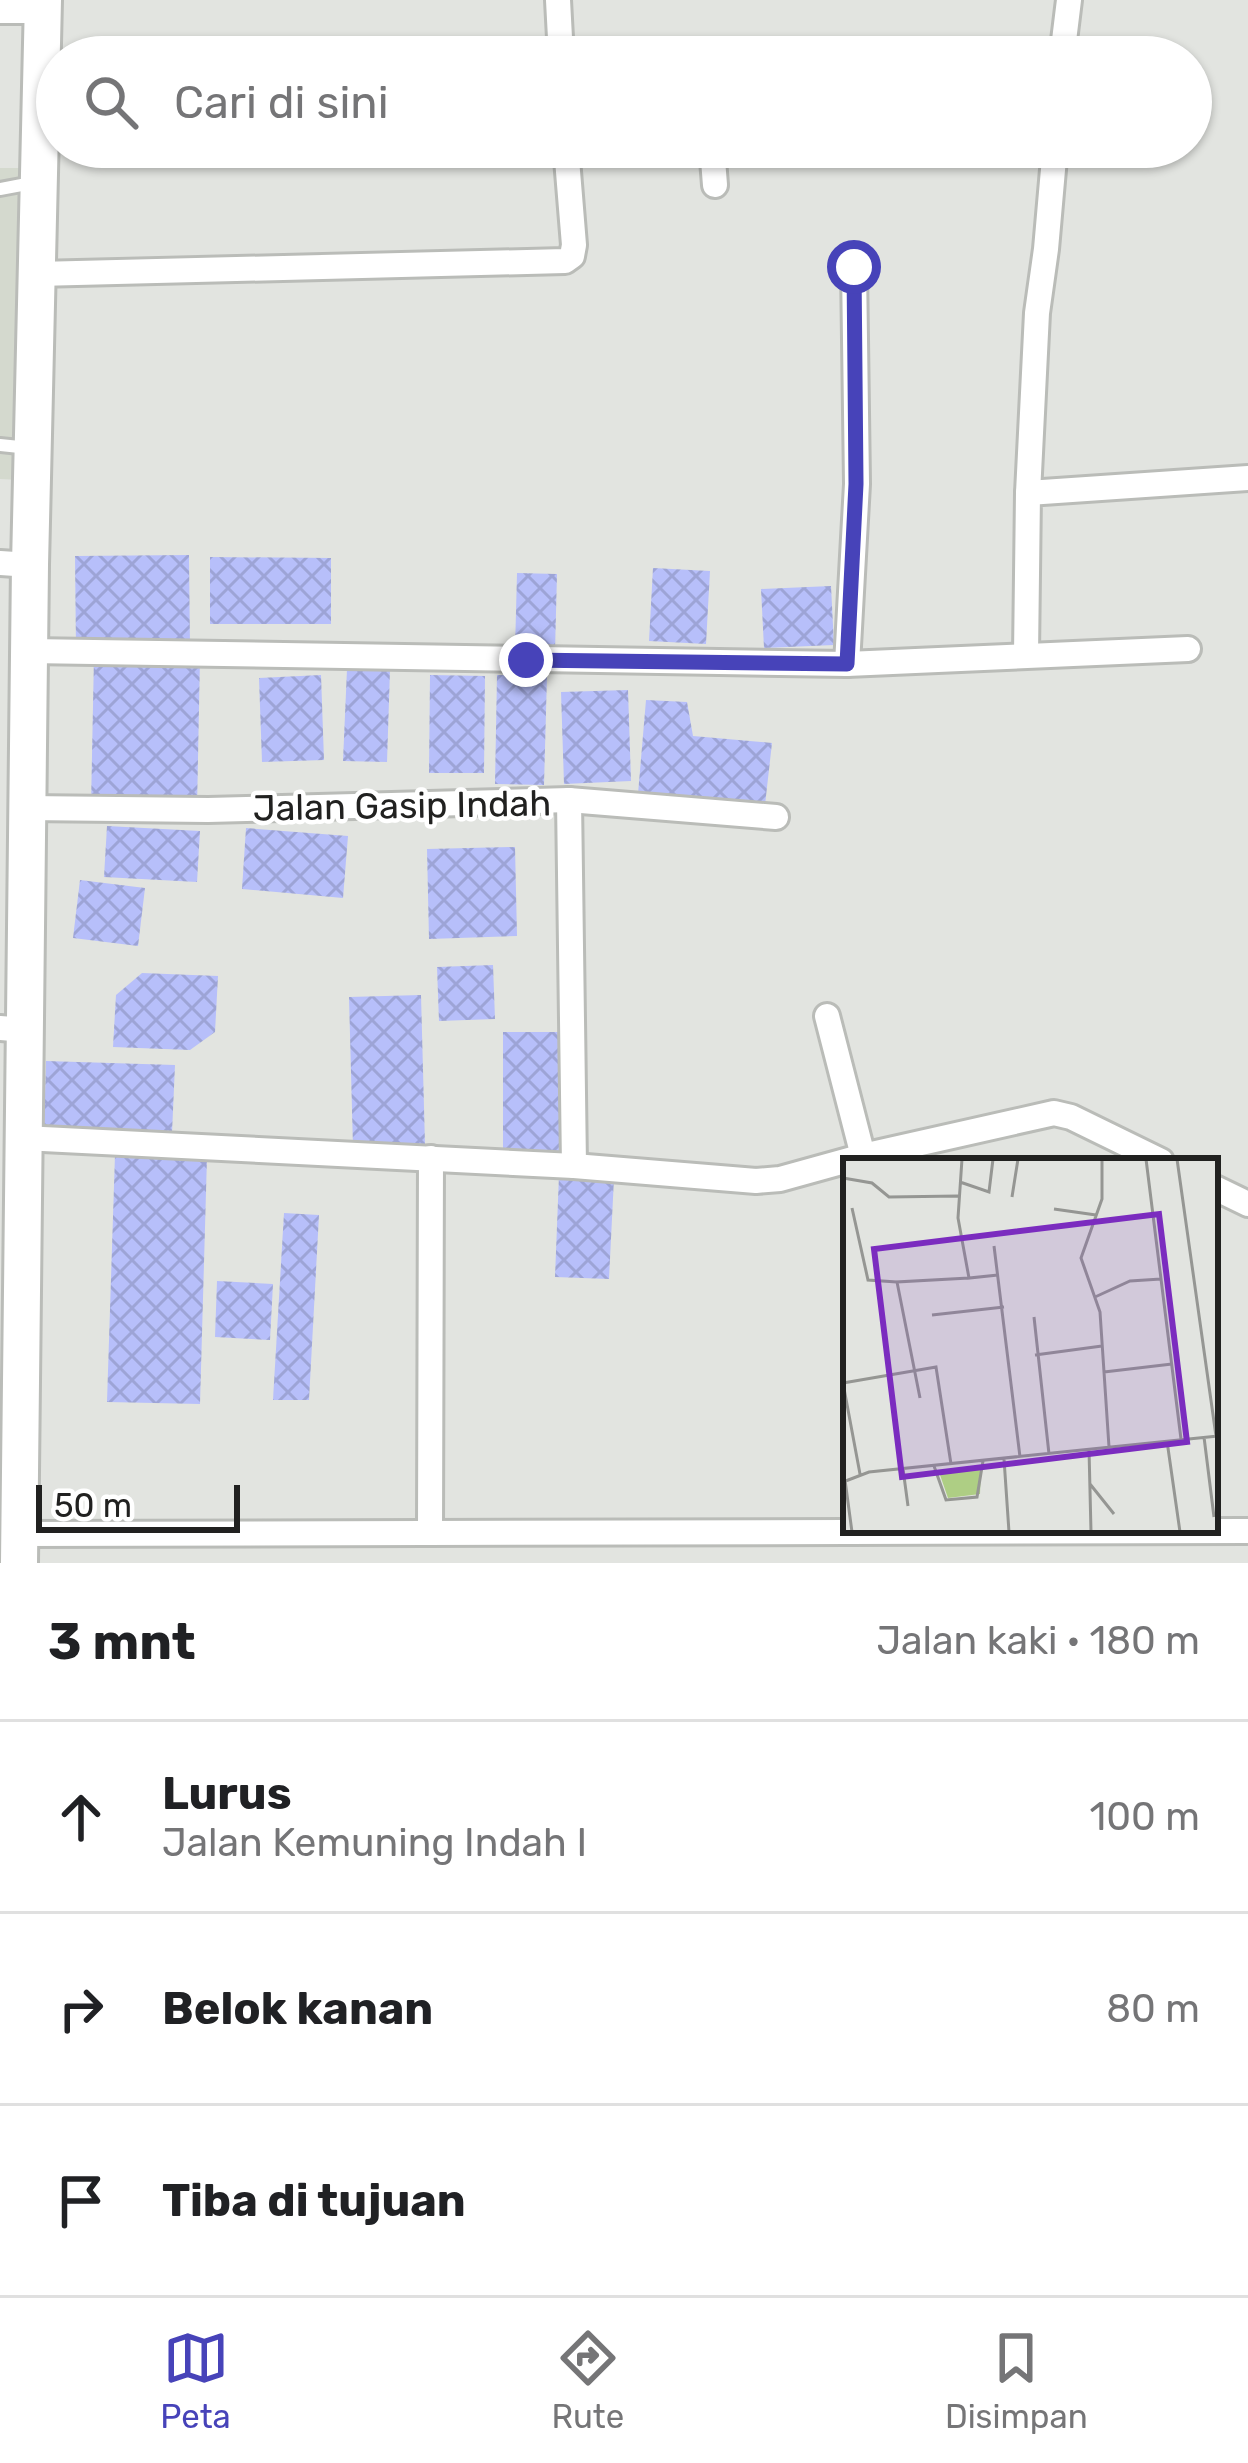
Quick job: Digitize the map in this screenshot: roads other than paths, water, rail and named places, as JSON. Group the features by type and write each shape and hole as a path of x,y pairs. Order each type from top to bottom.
{"main road":[{"path":"42,36 43,5"},
{"path":"20,1549 10,1455 23,1138 12,1029 27,808 29,651 15,564 17,447 38,274 39,168"}],"street":[{"path":"558,0 560,36"},
{"path":"1065,36 1069,0"},
{"path":"0,11 43,5"},
{"path":"38,274 565,261 572,256 574,245 568,168"},
{"path":"714,168 715,185"},
{"path":"1026,655 1037,313 1053,168"},
{"path":"847,664 856,484 854,267"},
{"path":"1028,493 1248,478"},
{"path":"29,651 847,664 1188,649"},
{"path":"569,800 574,1166"},
{"name":"Jalan Gasip Indah","path":"27,808 208,810 569,800 776,817"},
{"path":"827,1016 850,1158"},
{"path":"875,1158 1054,1113 1155,1158"},
{"path":"23,1138 574,1166 756,1181 843,1166"},
{"path":"430,1532 431,1158"},
{"path":"1218,1189 1248,1204"},
{"path":"20,1549 430,1532 843,1530"},
{"path":"1218,1531 1248,1531"}],"lane":[{"path":"0,189 39,182"}]}
